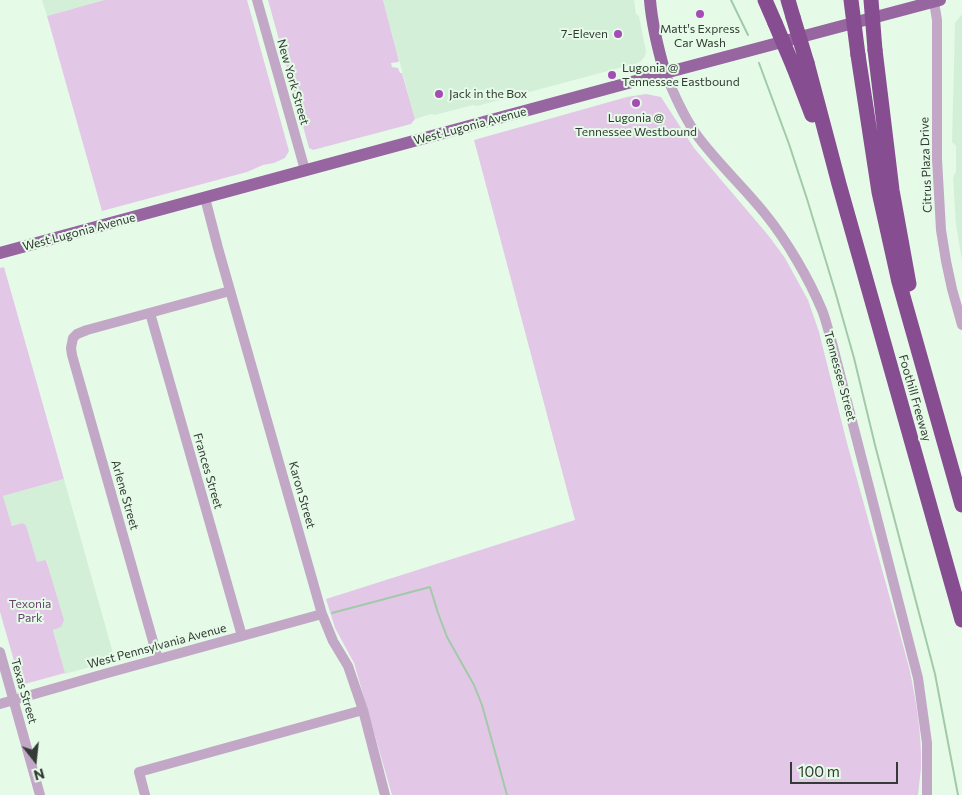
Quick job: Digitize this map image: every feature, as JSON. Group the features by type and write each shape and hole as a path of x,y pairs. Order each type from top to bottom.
{"highway":[{"path":"765,0 775,23 800,66"},
{"path":"788,0 793,17 800,66"},
{"path":"851,0 879,192 899,282 928,386"},
{"path":"871,0 875,50 892,190 928,386"},
{"name":"Foothill Freeway","path":"800,66 839,184 962,620"},
{"name":"Foothill Freeway","path":"928,386 962,504"}],"main road":[{"name":"Tennessee Street","path":"650,0 658,52 665,73"},
{"name":"West Lugonia Avenue","path":"0,253 937,1"}],"street":[{"name":"New York Street","path":"257,0 305,170"},
{"name":"Citrus Plaza Drive","path":"937,1 937,159 941,230 948,270 962,325"},
{"name":"Tennessee Street","path":"665,73 696,133 766,214 785,242 822,311 831,339 918,678 927,743 927,795"},
{"name":"Karon Street","path":"205,198 322,614 333,641 348,666 363,710 385,795"},
{"path":"150,313 230,291"},
{"name":"Arlene Street","path":"150,313 77,334 73,338 72,355 158,659"},
{"name":"Frances Street","path":"150,313 242,636"},
{"name":"West Pennsylvania Avenue","path":"0,704 322,614"},
{"name":"Texas Street","path":"0,652 40,795"},
{"path":"145,795 139,772 363,710"}],"shaded area":[{"path":"42,0 104,0 47,16"},
{"path":"383,0 634,0 646,51 645,56 638,63 477,106 473,105 415,119"},
{"path":"962,14 962,261 956,225 953,178 956,171 956,146 952,142 955,23"},
{"path":"64,479 115,660 65,674 53,629 47,560 37,563 26,525 22,523 12,526 3,496"}],"green space":[{"path":"104,0 247,0 289,151 285,158 247,172 102,211 47,16"},
{"path":"268,0 383,0 399,61 391,63 392,67 398,68 400,73 402,73 415,119 411,124 313,150 309,148"},
{"path":"646,94 661,97 694,148 768,235 785,258 808,300 819,332 847,443 909,667 921,743 918,795 392,795 354,663 335,628 326,599 575,520 474,140 627,97"},
{"name":"Texonia Park","path":"4,267 64,479 3,496 12,526 22,523 26,525 37,562 46,560 64,620 61,627 53,630 65,673 21,685 0,612 0,268"}],"waterway":[{"path":"731,0 748,35"},
{"path":"759,63 807,199 854,358 935,674 958,795"},
{"path":"332,613 430,587 447,637 474,685 482,705 507,795"}],"place":[{"name":"Matt's Express Car Wash","path":"700,14"},
{"name":"7-Eleven","path":"618,34"},
{"name":"Lugonia @ Tennessee Eastbound","path":"612,75"},
{"name":"Jack in the Box","path":"439,94"},
{"name":"Lugonia @ Tennessee Westbound","path":"636,103"}]}
